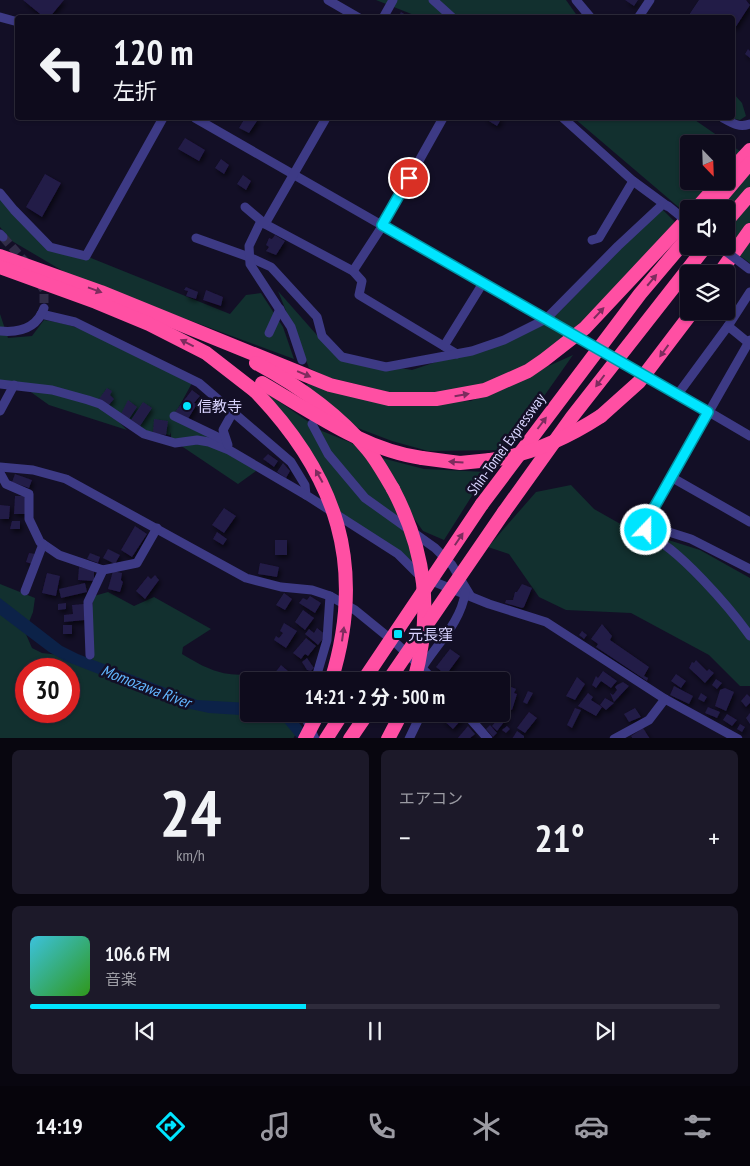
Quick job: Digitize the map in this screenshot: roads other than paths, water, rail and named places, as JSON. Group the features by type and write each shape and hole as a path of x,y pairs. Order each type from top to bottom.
{"highway":[{"path":"735,166 750,150"},
{"path":"719,200 750,164"},
{"path":"704,200 713,190"},
{"path":"735,212 750,194"},
{"path":"0,256 101,292 330,385 362,394 413,400 436,399 485,390 528,371 585,328 680,227"},
{"path":"725,265 750,230"},
{"name":"Shin-Tomei Expressway","path":"369,672 482,504 628,309 680,247"},
{"path":"394,672 504,512 578,410 699,255"},
{"path":"0,267 96,302 149,324 206,353 259,387 352,434 398,453 460,463 505,458 553,443 601,416 640,382 686,320"},
{"path":"210,337 269,369 323,407 368,450 394,489 416,543 425,586 422,643 416,672"},
{"path":"259,387 321,479 339,530 345,560 347,608 341,648 334,672"},
{"path":"305,738 314,722"},
{"path":"326,738 337,722"},
{"path":"350,738 361,722"},
{"path":"388,738 397,722"}],"street":[{"path":"328,0 354,15"},
{"path":"385,15 393,0"},
{"path":"434,0 450,15"},
{"path":"576,0 588,15"},
{"path":"640,15 650,0"},
{"path":"0,17 15,21"},
{"path":"0,193 15,212 50,247 86,256 162,120"},
{"path":"198,120 750,436"},
{"path":"265,224 325,120"},
{"path":"352,271 382,225 442,120"},
{"path":"565,120 633,180 680,216"},
{"path":"727,120 736,125 744,126 750,124"},
{"path":"592,240 599,238 633,180"},
{"path":"196,238 271,267 317,317 322,336 342,357 386,367 457,354 504,340 549,321 618,246 665,205"},
{"path":"246,207 265,224"},
{"path":"302,360 291,327 256,274 249,257 249,246 262,221 352,271 362,281 360,295 457,354"},
{"path":"731,255 749,269"},
{"path":"444,346 483,283"},
{"path":"675,393 728,326 750,292"},
{"path":"269,333 280,309"},
{"path":"0,331 19,331 28,328 43,311 75,322 183,374 199,383 291,462 305,485 306,496"},
{"path":"728,326 750,342 646,522 646,534 676,555 700,578 750,636"},
{"path":"0,384 52,390 100,404 144,434 175,443 197,440 228,446"},
{"path":"0,411 14,385"},
{"path":"228,446 223,430 233,412"},
{"path":"174,416 228,446 398,554 417,573 437,584 468,594 500,608 529,614 546,622 665,699 723,728 738,738"},
{"path":"312,424 328,454 352,484 381,511 435,548 452,565 468,594 458,615 422,668"},
{"path":"0,467 33,470 66,479 246,578 281,587 312,590 330,596 355,610 376,626 426,672"},
{"path":"0,473 6,484 29,494 29,520 43,544 59,555 103,570 137,563 157,528"},
{"path":"671,477 750,522"},
{"path":"646,530 653,527 691,539 750,569"},
{"path":"25,591 43,544"},
{"path":"90,655 88,602 103,570"},
{"path":"318,672 327,640 330,596"},
{"path":"614,738 649,720 665,699"},
{"path":"308,722 315,738"},
{"path":"409,738 416,722"},
{"path":"473,722 488,738"}],"water":[{"name":"Momozawa River","path":"0,598 62,646 78,654 197,700 240,702 240,715 209,713 186,708 80,667 80,658 60,658 0,615"},
{"path":"284,722 298,722 309,738 297,738"}],"tunnel":[{"path":"3,237 28,265"},
{"path":"39,282 44,290 44,308"}],"place":[{"name":"信教寺","path":"187,406"},
{"name":"元長窪","path":"398,634"}]}
